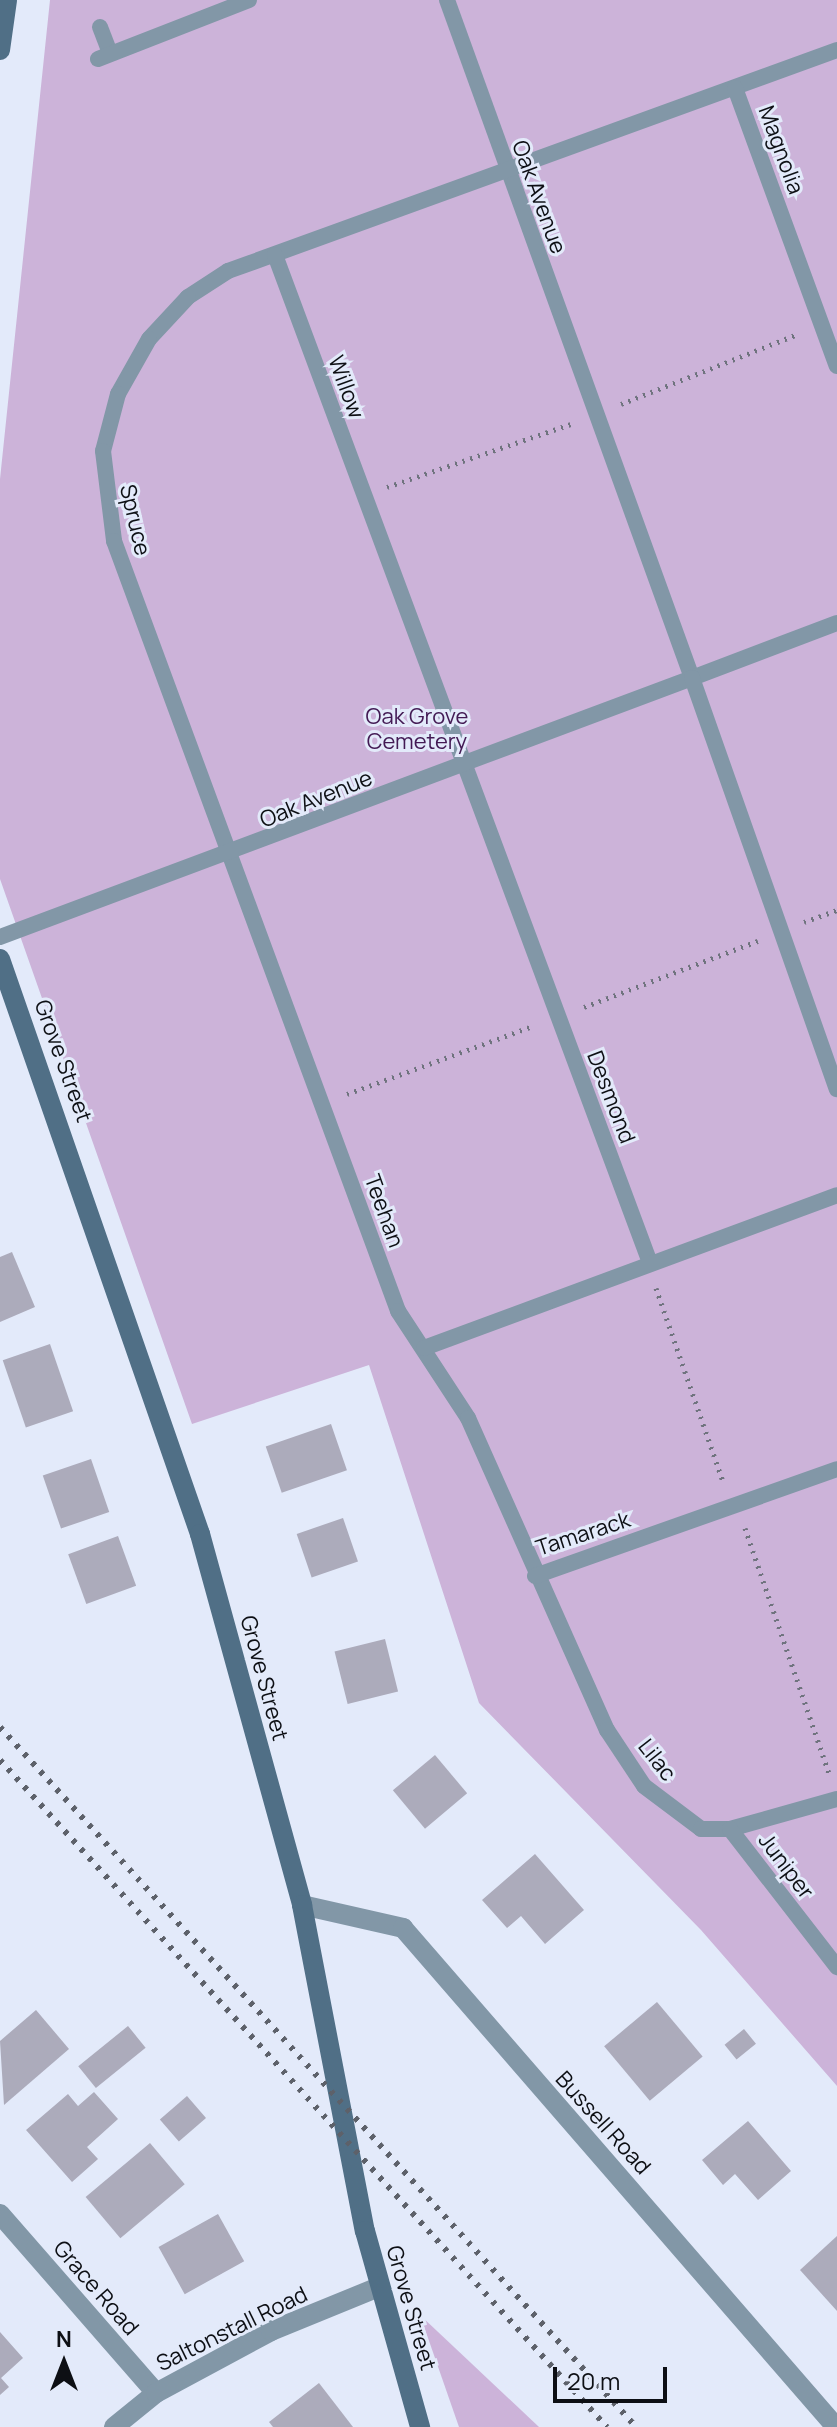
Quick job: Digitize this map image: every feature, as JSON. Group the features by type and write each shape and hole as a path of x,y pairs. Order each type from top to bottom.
{"street":[{"path":"0,50 7,0"},
{"name":"Grove Street","path":"0,959 200,1534 302,1905 365,2231 420,2427"},
{"name":"Bussell Road","path":"302,1905 403,1928 836,2427"},
{"name":"Grace Road","path":"0,2214 156,2393"},
{"name":"Saltonstall Road","path":"114,2427 156,2393 271,2331 379,2287"}],"lane":[{"path":"100,27 104,56 249,0"},
{"name":"Oak Avenue","path":"447,0 837,1089"},
{"path":"735,88 837,50"},
{"name":"Magnolia","path":"507,174 735,88 837,366"},
{"path":"275,255 507,174"},
{"name":"Willow","path":"275,255 461,765"},
{"name":"Spruce","path":"229,857 114,541 103,451 118,394 149,339 188,297 275,255"},
{"name":"Oak Avenue","path":"0,937 229,857 461,765 837,623"},
{"name":"Desmond","path":"461,765 649,1260"},
{"name":"Teehan","path":"229,857 398,1311 424,1348"},
{"path":"424,1348 649,1260 837,1195"},
{"name":"Tamarack","path":"424,1348 468,1418 535,1576 837,1469"},
{"name":"Lilac","path":"535,1576 607,1730 644,1786 701,1829 730,1829 837,1796"},
{"name":"Juniper","path":"730,1829 837,1967"}],"path":[{"path":"362,495 595,415 823,327"},
{"path":"321,1104 557,1018 781,931"},
{"path":"649,1260 699,1426 736,1505 837,1796"}],"green space":[{"name":"Oak Grove Cemetery","path":"50,0 837,0 837,2086 701,1930 479,1703 369,1365 192,1424 0,879 0,479"},
{"path":"420,2315 539,2427 459,2427"}],"building":[{"path":"12,1252 35,1307 0,1322 0,1257"},
{"path":"50,1344 73,1411 26,1427 3,1360"},
{"path":"331,1424 347,1470 282,1493 266,1446"},
{"path":"91,1459 109,1512 61,1529 43,1476"},
{"path":"343,1518 358,1561 312,1577 297,1534"},
{"path":"118,1536 136,1586 86,1604 68,1554"},
{"path":"385,1639 398,1691 348,1704 335,1652"},
{"path":"435,1755 467,1793 425,1829 393,1790"},
{"path":"535,1854 584,1910 545,1944 521,1916 507,1928 482,1900"},
{"path":"657,2002 703,2056 650,2101 604,2046"},
{"path":"36,2010 69,2049 4,2105 0,2041"},
{"path":"128,2026 146,2048 96,2088 78,2066"},
{"path":"744,2029 756,2044 737,2059 725,2045"},
{"path":"94,2092 118,2119 87,2147 98,2159 72,2182 26,2130 68,2094 78,2106"},
{"path":"187,2096 206,2118 179,2142 160,2120"},
{"path":"748,2121 791,2171 758,2200 735,2174 723,2185 702,2160"},
{"path":"150,2143 185,2184 120,2238 86,2197"},
{"path":"218,2214 244,2261 185,2294 159,2247"},
{"path":"837,2236 837,2311 800,2270"},
{"path":"0,2332 23,2358 1,2378 9,2387 0,2395"},
{"path":"319,2383 353,2427 273,2427 269,2422"}],"railway":[{"path":"0,1727 636,2427"},
{"path":"0,1760 607,2427"}]}
